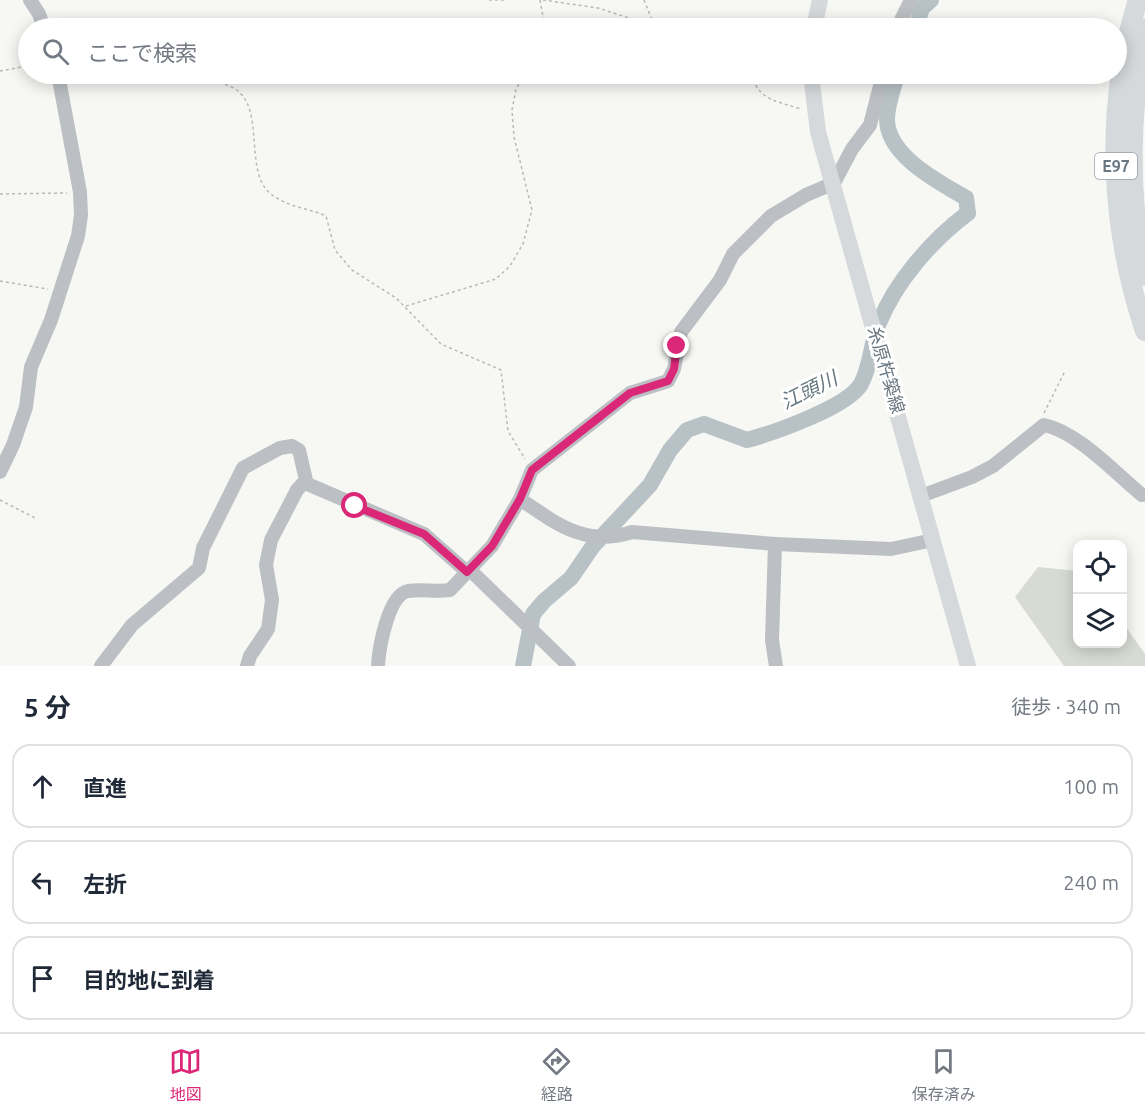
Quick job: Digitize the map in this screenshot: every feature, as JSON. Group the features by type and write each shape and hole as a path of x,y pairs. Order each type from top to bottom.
{"highway":[{"name":"E97","path":"1127,47 1138,0"},
{"name":"E97","path":"1145,28 1137,70 1132,127 1131,190 1145,276"},
{"name":"E97","path":"1121,84 1116,190 1123,248 1135,302 1145,331"}],"main road":[{"path":"816,18 820,0"},
{"name":"糸原杵築線","path":"812,84 814,113 968,666"}],"street":[{"path":"30,0 40,18"},
{"path":"902,18 911,0"},
{"path":"0,472 13,445 26,407 31,367 51,320 78,236 80,192 60,84"},
{"path":"378,666 379,648 398,596 406,591 450,590 492,546 520,499 532,470 630,393 668,381 674,369 681,332 720,280 733,254 771,216 806,195 834,183 852,149 870,125 880,84"},
{"path":"921,496 972,477 993,466 1044,425 1061,430 1078,442 1142,495"},
{"path":"101,666 132,625 199,568 203,548 243,468 274,450 292,446 299,450 305,467 305,483 297,490 271,540 267,565 272,600 268,629 250,656 247,666"},
{"path":"305,483 424,534 523,621 569,666"},
{"path":"520,499 562,528 593,536 614,538 632,532 775,544 891,549 933,540"},
{"path":"775,544 772,633 776,666"}],"path":[{"path":"489,0 507,0"},
{"path":"544,18 542,0 598,8 629,18"},
{"path":"644,0 652,18"},
{"path":"0,71 18,68"},
{"path":"224,84 240,93 249,108 263,186 289,204 326,216 335,250 343,263 405,306 441,344 501,370 508,431 532,470"},
{"path":"405,306 496,279 510,266 523,244 532,210 514,137 512,110 519,84"},
{"path":"754,84 761,95 814,113"},
{"path":"0,194 80,192"},
{"path":"0,280 60,291"},
{"path":"0,500 36,519"}],"shaded area":[{"path":"1038,567 1073,571 1073,648 1127,648 1127,629 1145,654 1145,666 1064,666 1015,597"}],"waterway":[{"name":"江頭川","path":"919,18 922,8 931,0"},
{"name":"江頭川","path":"523,666 533,614 544,601 571,578 593,546 650,485 670,450 687,430 704,424 747,440 774,432 826,410 853,393 861,384 879,323 895,292 916,262 968,213 966,198 929,176 905,156 896,145 889,132 887,119 894,84"}],"route":[{"path":"355,506 424,534 437,548 467,572 492,546 520,499 532,470 630,393 668,381 673,375 677,346"}]}
